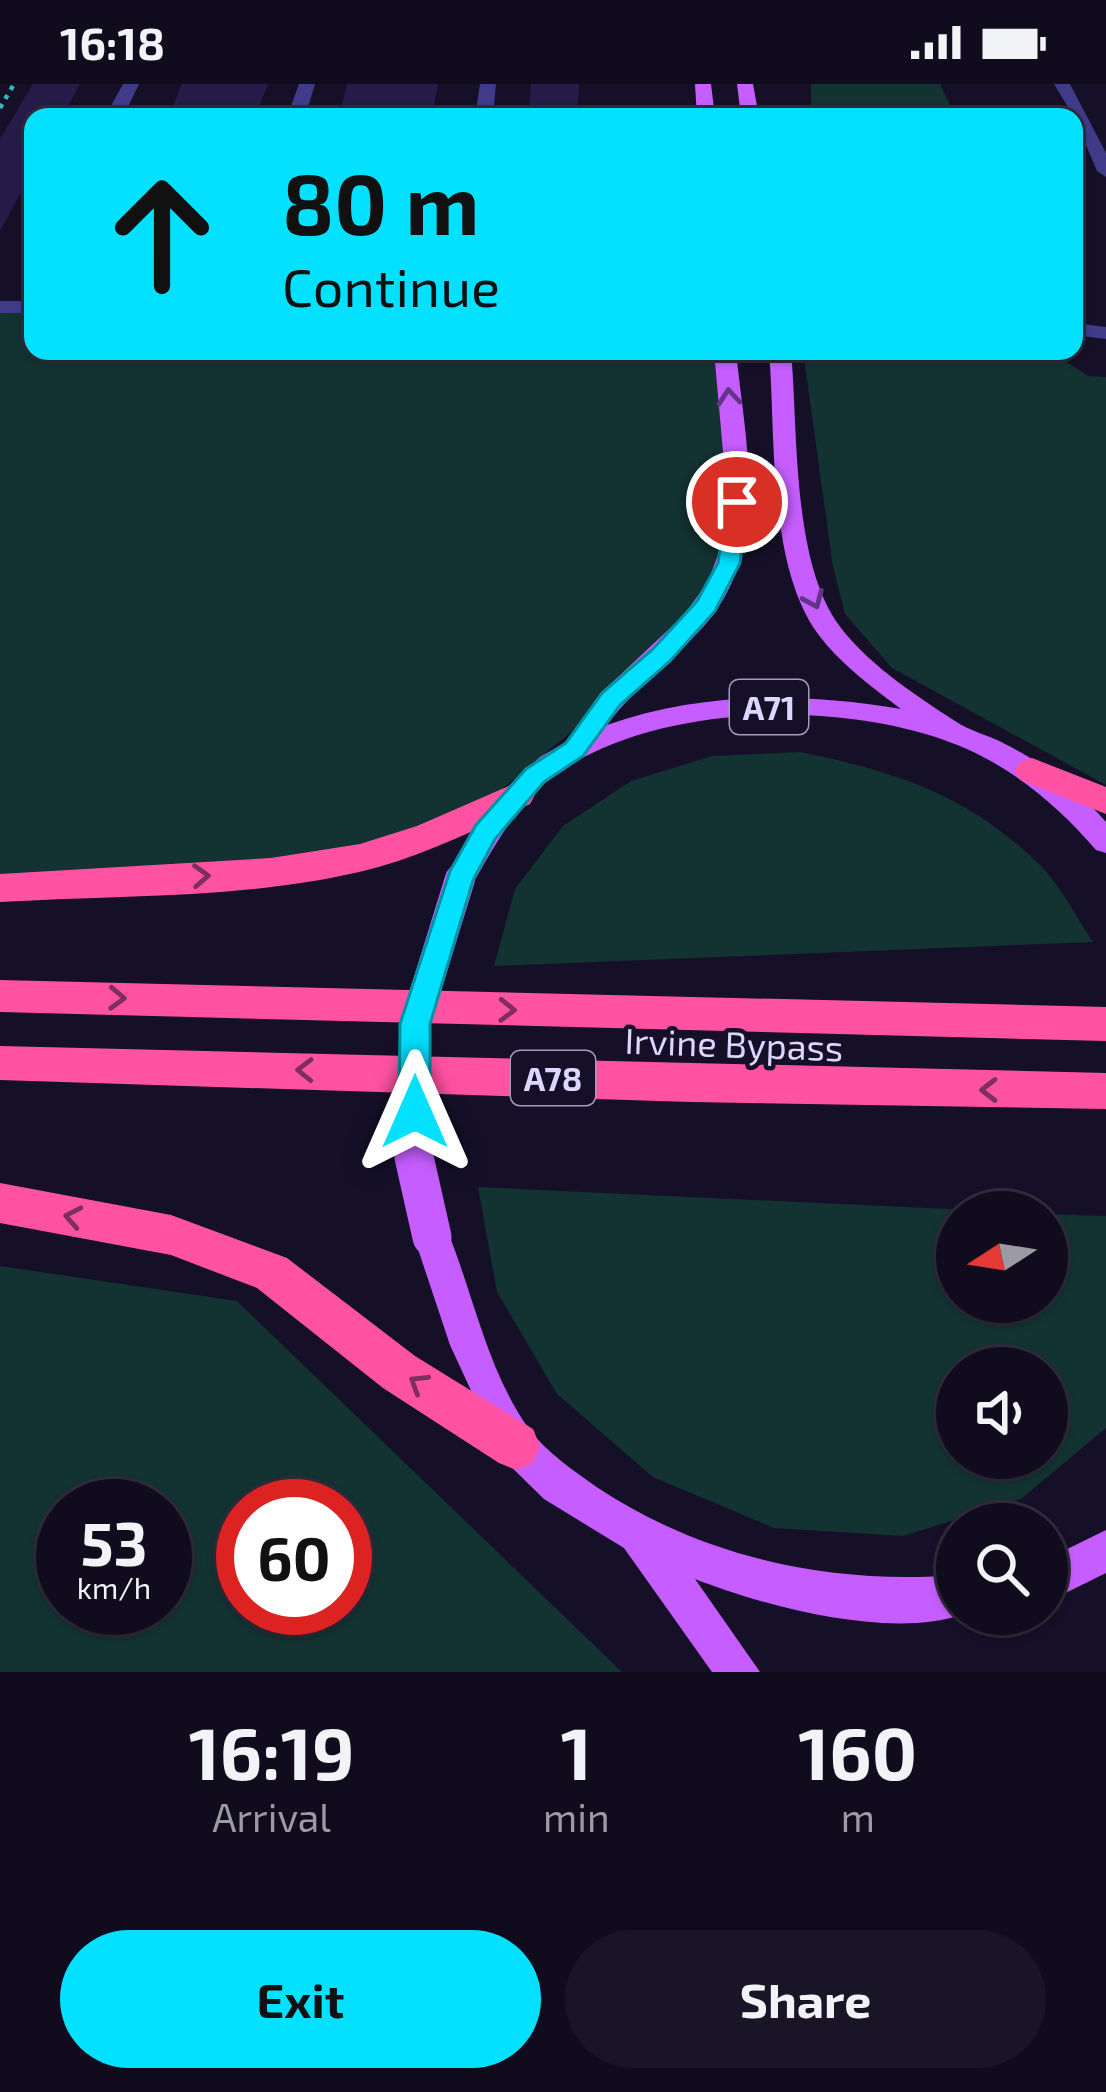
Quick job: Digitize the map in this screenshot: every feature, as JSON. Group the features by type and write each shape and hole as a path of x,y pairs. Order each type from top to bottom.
{"highway":[{"path":"1032,772 1106,802"},
{"path":"0,888 272,872 361,858 429,836 518,795"},
{"name":"Irvine Bypass","path":"0,996 1106,1024"},
{"name":"Irvine Bypass","path":"0,1063 477,1074 710,1087 1106,1091"},
{"path":"0,1203 171,1235 272,1273 399,1372 516,1446"}],"main road":[{"name":"A71","path":"574,750 611,699 662,655 707,606 729,563 737,502 726,360"},
{"name":"A71","path":"780,360 796,530 812,601 827,627 950,731 1032,772 1106,842"},
{"name":"A71","path":"936,1600 793,1589 641,1540 576,1498 516,1446 458,1320 432,1237 414,1157 415,1024 460,879 486,832 535,776 574,750 624,727 754,706 886,718 950,731"},
{"name":"A71","path":"641,1540 738,1672"},
{"path":"1068,1570 1106,1551"}],"street":[{"path":"1083,128 1106,171"},
{"path":"1085,132 1106,133"}],"path":[{"path":"0,108 14,84"}],"green space":[{"path":"811,84 940,84 952,108 811,108"},
{"path":"0,307 24,307 24,360 724,360 729,563 611,699 466,819 327,863 0,877"},
{"path":"804,360 1064,360 1088,376 1106,377 1106,785 892,668 845,614 833,567"},
{"path":"800,752 929,789 985,820 1048,873 1093,942 494,966 515,889 563,826 631,781 712,756"},
{"path":"478,1187 936,1208 936,1323 1068,1323 1068,1215 1106,1216 1106,1428 1068,1460 1068,1347 936,1347 936,1479 1045,1479 1021,1499 936,1503 936,1526 903,1536 774,1528 653,1477 557,1394 497,1292"},
{"path":"0,1266 237,1301 622,1672 0,1672"}],"building":[{"path":"33,84 80,84 67,108 24,108 24,187 0,231 0,139"},
{"path":"182,84 268,84 259,108 172,108"},
{"path":"347,84 438,84 434,108 341,108"},
{"path":"531,84 579,84 578,108 530,108"}],"route":[{"path":"415,1112 415,1024 460,879 486,832 535,776 574,750 611,699 662,655 707,606 729,563 737,502"}]}
